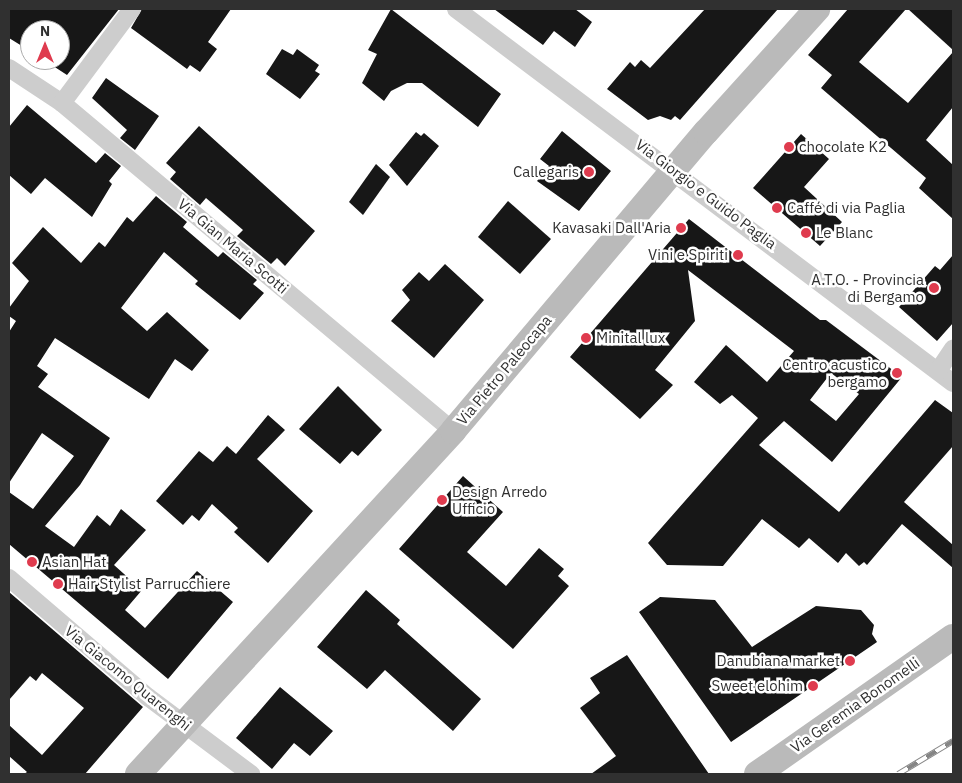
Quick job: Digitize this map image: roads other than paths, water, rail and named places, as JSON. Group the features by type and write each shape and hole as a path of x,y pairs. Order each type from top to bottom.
{"main road":[{"name":"Via Pietro Paleocapa","path":"138,774 453,431 674,170 817,9"},
{"name":"Via Geremia Bonomelli","path":"757,774 953,636"}],"street":[{"path":"62,103 132,9"},
{"name":"Via Giorgio e Guido Paglia","path":"456,9 674,170 953,383"},
{"name":"Via Gian Maria Scotti","path":"9,68 62,103 453,431"},
{"path":"938,372 953,349"},
{"name":"Via Giacomo Quarenghi","path":"9,578 113,669 251,774"}],"railway":[{"path":"898,774 953,741"}],"place":[{"name":"chocolate K2","path":"789,147"},
{"name":"Callegaris","path":"589,172"},
{"name":"Caffé di via Paglia","path":"777,208"},
{"name":"Kavasaki Dall'Aria","path":"681,228"},
{"name":"Le Blanc","path":"806,233"},
{"name":"Vini e Spiriti","path":"738,255"},
{"name":"A.T.O. - Provincia di Bergamo","path":"934,288"},
{"name":"Minital lux","path":"586,338"},
{"name":"Centro acustico bergamo","path":"897,373"},
{"name":"Design Arredo Ufficio","path":"442,500"},
{"name":"Asian Hat","path":"32,562"},
{"name":"Hair Stylist Parrucchiere","path":"58,584"},
{"name":"Danubiana market","path":"850,661"},
{"name":"Sweet elohim","path":"813,686"}]}
